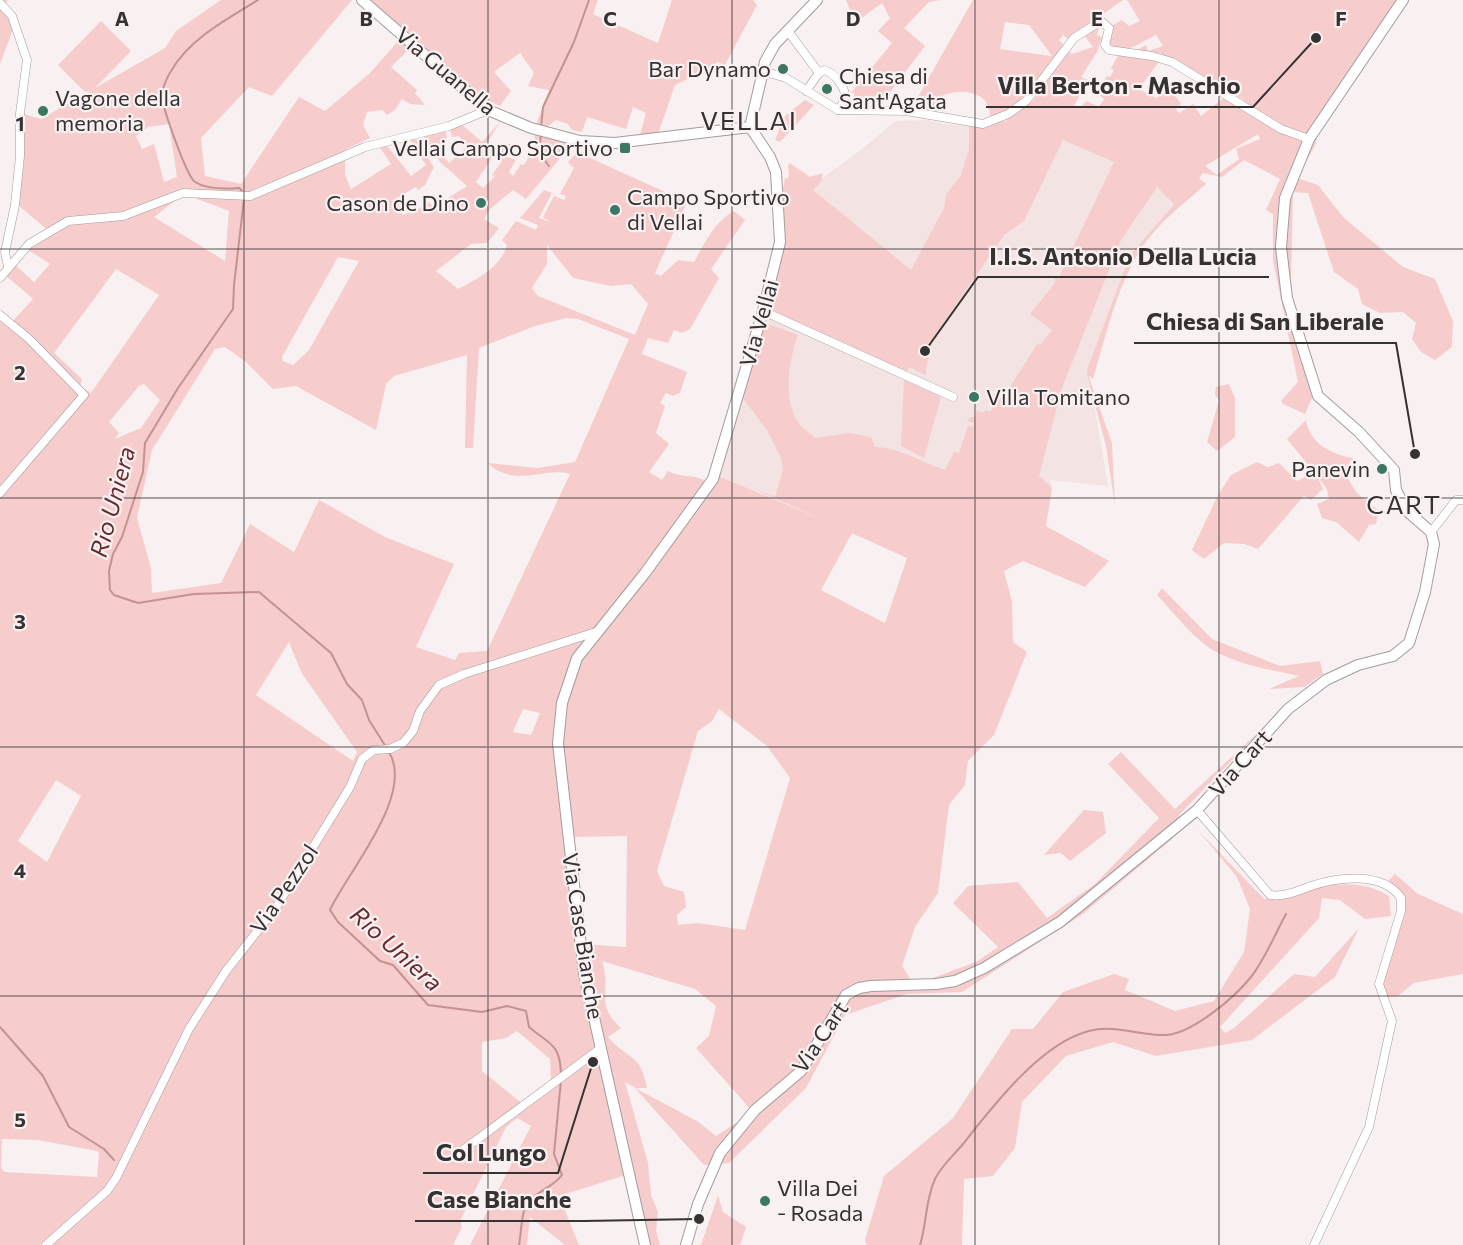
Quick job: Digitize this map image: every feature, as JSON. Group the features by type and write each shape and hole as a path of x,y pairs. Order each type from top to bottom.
{"street":[{"name":"Via Guanella","path":"362,0 488,110 540,130 580,141 615,144 750,127"},
{"path":"750,127 763,70 775,44 817,0"},
{"path":"1403,0 1309,139 1286,198 1281,247 1287,298 1318,396 1359,432 1395,470 1396,490 1407,511 1431,532 1456,500 1463,500"},
{"path":"0,3 12,16 27,60 20,113 20,156 15,205 5,252 8,267"},
{"path":"763,70 786,78 838,110 906,111 982,124 1008,114 1026,101 1074,38 1101,21 1109,28 1105,45 1109,50 1152,56 1172,62 1281,129 1309,139"},
{"path":"788,31 819,73"},
{"path":"807,91 819,73 824,70 829,71 843,87 846,99 838,110"},
{"path":"0,278 29,244 68,221 123,216 183,192 248,196 365,147 449,126 488,110"},
{"name":"Via Vellai","path":"596,632 645,573 713,479 763,311 780,242 778,190 774,164 750,127"},
{"path":"763,311 953,397"},
{"path":"0,315 28,338 84,395 0,493"},
{"name":"Via Cart","path":"686,1245 698,1204 720,1152 754,1110 801,1071 846,995 859,988 871,986 936,984 955,981 984,968 1060,922 1197,810 1288,709 1326,680 1358,665 1393,656 1409,643 1425,592 1434,544 1431,532"},
{"name":"Via Pezzol","path":"46,1245 107,1191 116,1178 189,1029 226,971 277,906 350,787 362,759 374,750 404,743 413,731 420,711 439,685 464,674 596,632"},
{"name":"Via Case Bianche","path":"596,632 577,658 566,684 558,743 584,973 645,1245"},
{"path":"1197,810 1270,895 1287,895 1338,879 1362,880 1388,885 1401,898 1401,911 1380,984 1392,1020 1369,1127 1314,1245"},
{"path":"452,1158 601,1048"}],"shaded area":[{"path":"0,0 8,0 3,7 15,24 0,64"},
{"path":"221,0 352,0 272,96 249,87 201,138 205,176 241,184 299,97 325,111 370,73 400,39 410,48 391,67 417,90 415,93 425,105 410,104 402,99 395,110 387,115 382,110 367,112 363,125 370,138 345,150 345,175 351,189 391,164 379,146 385,143 411,176 426,165 408,137 415,138 434,167 425,185 418,190 416,187 397,198 402,215 416,211 428,202 434,207 467,186 440,162 423,136 444,128 447,138 437,148 449,163 467,147 459,136 452,137 450,127 460,123 482,142 501,121 482,150 494,147 490,154 493,156 476,182 483,188 495,176 492,175 502,161 496,157 504,144 513,144 507,157 516,160 509,172 513,176 521,164 524,165 534,148 535,132 540,135 540,140 541,135 572,144 526,199 513,190 490,209 484,219 499,228 487,243 471,244 436,271 458,289 480,277 500,259 507,245 502,240 516,221 536,230 538,225 520,218 544,190 552,193 539,218 550,222 543,217 554,196 564,200 566,196 560,194 574,168 568,162 577,152 687,202 655,273 661,276 678,260 694,262 721,221 734,211 745,220 711,269 719,278 690,329 682,333 674,330 668,343 648,338 642,354 687,372 680,393 673,396 666,393 660,403 665,406 656,433 669,444 649,472 662,480 668,471 704,480 700,494 579,649 568,668 560,695 577,658 717,473 723,478 828,522 755,489 775,497 783,470 781,458 767,430 741,396 763,322 798,335 790,369 789,394 795,417 801,426 815,438 850,433 871,437 875,447 901,452 945,470 954,452 959,453 968,426 973,427 974,423 967,421 970,417 975,417 977,410 983,413 985,410 990,412 1004,388 1008,390 1038,343 1040,345 1052,330 1030,314 1055,283 1055,276 1059,277 1114,162 1063,140 1024,221 1004,235 933,338 925,375 909,367 907,372 768,311 781,209 784,206 782,195 785,178 789,176 788,165 790,163 810,177 823,173 821,182 813,190 911,270 944,208 946,195 961,175 969,150 969,126 1007,121 1007,118 1033,101 1068,50 1072,54 1093,47 1084,35 1100,24 1097,35 1102,37 1097,52 1081,77 1088,80 1074,106 1079,108 1087,101 1099,107 1104,99 1097,93 1107,76 1110,77 1114,70 1111,68 1119,54 1161,59 1139,89 1156,98 1170,88 1181,104 1176,110 1179,113 1193,104 1201,116 1226,96 1247,108 1244,100 1159,53 1135,51 1146,45 1148,51 1163,46 1156,35 1125,49 1112,48 1106,44 1113,25 1122,20 1129,26 1140,21 1127,0 1397,0 1318,120 1316,144 1297,178 1318,185 1343,217 1403,267 1435,279 1453,321 1452,347 1435,360 1421,352 1412,339 1416,323 1403,312 1380,313 1362,304 1358,289 1334,272 1308,193 1293,192 1291,282 1294,307 1319,382 1305,414 1283,404 1281,401 1298,382 1273,260 1273,214 1266,210 1280,179 1244,160 1222,177 1203,173 1199,178 1206,184 1159,227 1136,257 1116,301 1093,379 1088,375 1112,443 1115,506 1106,446 1087,374 1130,255 1174,204 1157,187 1121,240 1062,388 1039,476 1052,488 1046,526 1109,561 1085,587 1023,561 1004,571 1012,602 1013,642 1027,652 994,735 968,761 965,785 949,805 938,893 915,927 902,966 914,985 976,962 998,947 953,903 968,886 1018,882 1047,918 1095,884 1159,818 1108,764 1121,752 1175,809 1264,727 1179,815 1172,839 1083,914 962,992 907,994 845,1015 806,1088 729,1163 704,1165 634,1087 625,1082 648,1163 651,1195 658,1212 656,1231 660,1245 645,1245 629,1174 559,1196 579,1245 565,1245 530,1217 527,1245 470,1245 531,1126 517,1118 506,1127 460,1221 462,1227 453,1245 0,1245 0,315 24,339 10,324 33,299 3,273 12,262 34,282 50,264 25,248 50,232 18,205 20,113 41,119 165,48 176,31","holes":["169,124 177,177 164,182 154,144 142,149 136,136 148,127","1258,134 1260,139 1236,149 1239,159 1217,175 1205,166","184,194 229,211 225,261 154,217","547,245 573,278 611,286 631,284 648,304 635,335 538,296 532,288 547,264","338,257 359,261 309,350 293,365 283,361 282,357","116,269 159,295 91,393 80,386 82,379 54,353","567,318 578,319 629,339 575,462 538,468 488,463 498,471 509,475 561,472 570,474 487,651 459,653 455,660 416,647 454,564 385,537 319,500 294,552 250,524 221,583 152,593 151,568 137,518 152,450 215,349 225,347 246,362 273,389 296,386 376,430 386,384 394,376 467,355 465,448 473,448 479,348 535,326","144,384 160,400 141,428 115,439 119,433 109,422 139,386","852,533 907,558 885,623 821,590","289,642 301,672 357,752 353,761 256,695","523,709 540,713 531,735 513,732","719,709 767,746 790,778 745,930 698,923 678,925 677,915 686,907 684,892 664,886 657,871 698,731 712,721","56,780 81,796 47,862 18,841","627,836 626,947 581,944 568,837","602,961 695,989 716,1006 709,1036 696,1048 753,1112 716,1136 697,1121 635,1088 647,1088 644,1076 637,1062 608,1037 621,1028 608,1011 605,996 605,971","517,1031 550,1059 551,1084 524,1105 482,1071 482,1042 506,1038","2,1139 38,1140 97,1151 99,1153 97,1177 4,1172 1,1167"]},
{"path":"371,0 598,0 593,14 658,43 672,0 753,0 757,5 725,65 717,62 711,72 675,85 658,134 640,135 646,113 633,107 626,129 587,117 582,132 572,130 568,124 556,120 547,127 536,125 549,90 528,86 534,73 520,53 494,72 511,91 500,106 479,96 445,64 423,50"},
{"path":"846,0 941,0 929,2 904,28 925,46 879,107 874,109 874,101 854,99 854,93 851,93 892,43 878,31 890,18 882,3 859,20 852,15"},
{"path":"973,0 1123,0 1068,39 1063,35 1059,40 1064,45 1042,80 1025,98 1004,112 990,119 989,110 982,98 968,92 943,95 937,111 911,109","holes":["1005,22 1029,25 1052,56 1000,49"]},
{"path":"101,21 131,51 93,90 85,92 58,65"},
{"path":"805,100 814,105 780,142 775,140 785,116"},
{"path":"929,120 943,124 978,127 1004,120 1088,149 1126,165 1155,184 1174,203 1130,255 1088,367 1108,486 1050,480 1052,488 1046,526 1001,575 996,596 723,478 717,473 810,187 861,150 895,121"},
{"path":"904,380 941,397 924,458 901,446"},
{"path":"1229,384 1235,398 1235,437 1217,451 1207,442 1219,401 1215,394 1216,387"},
{"path":"1306,420 1312,435 1322,446 1337,454 1353,458 1343,471 1357,493 1379,511 1376,524 1369,525 1359,542 1336,522 1322,518 1317,504 1329,499 1327,489 1317,476 1323,489 1311,500 1304,496 1258,549 1244,544 1224,543 1204,559 1192,550 1218,495 1231,475 1257,462 1268,467 1279,463 1297,481 1314,472 1287,439"},
{"path":"1162,588 1212,639 1280,666 1320,661 1323,674 1304,687 1269,689 1299,676 1238,661 1210,648 1186,627 1157,595"},
{"path":"1084,810 1103,812 1106,833 1070,861 1061,853 1044,855"},
{"path":"1197,829 1264,899 1312,888 1344,884 1359,885 1389,896 1391,916 1365,919 1340,900 1322,898 1319,918 1220,1027 1225,1033 1234,1028 1294,974 1315,977 1359,928 1335,977 1252,1040 1156,1056 1113,1042 1066,1056 1022,1102 1015,1148 993,1176 964,1179 962,1245 867,1245 865,1240 884,1176 953,1118 1012,1029 1033,1029 1063,992 1114,974 1129,979 1125,990 1175,1011 1214,1001 1244,952 1250,909 1237,877"},
{"path":"1395,874 1418,894 1463,914 1463,974 1414,983 1398,996 1386,996 1382,984 1404,898 1388,881"},
{"path":"718,1195 723,1212 746,1227 740,1245 701,1245"}],"waterway":[{"name":"Rio Uniera","path":"244,193 239,188 210,187 195,182 176,142 166,115 162,94 169,74 198,39 258,0"},
{"path":"541,128 543,107 574,42 589,0"},
{"path":"541,134 539,153 549,166"},
{"name":"Rio Uniera","path":"244,199 233,309 178,388 145,443 143,472 122,537 113,554 109,571 110,590 114,595 138,603 194,594 259,592 331,653 347,684 362,700 369,720 386,747"},
{"name":"Rio Uniera","path":"389,752 395,770 387,811 330,910 338,922 380,961 393,965 428,1005 482,1012 507,1006 526,1011 529,1027 556,1050 561,1074"},
{"path":"920,1245 929,1196 938,1174 1003,1095 1036,1062 1053,1048 1089,1031 1118,1029 1166,1035 1177,1033 1200,1021 1224,1004 1251,977 1286,914"},
{"path":"0,1027 43,1076 69,1127 104,1149 114,1160"},
{"name":"Rio Uniera","path":"519,1245 523,1215 527,1205 562,1175 554,1154 561,1080"}],"place":[{"name":"Villa Berton - Maschio","path":"1316,38"},
{"name":"Bar Dynamo","path":"783,69"},
{"name":"Chiesa di Sant'Agata","path":"827,89"},
{"name":"Vagone della memoria","path":"43,111"},
{"name":"Vellai Campo Sportivo","path":"625,148"},
{"name":"Cason de Dino","path":"481,203"},
{"name":"Campo Sportivo di Vellai","path":"615,210"},
{"name":"I.I.S. Antonio Della Lucia","path":"925,351"},
{"name":"Villa Tomitano","path":"974,397"},
{"name":"Chiesa di San Liberale","path":"1415,454"},
{"name":"Panevin","path":"1382,469"},
{"name":"Col Lungo","path":"593,1062"},
{"name":"Villa Dei - Rosada","path":"765,1201"},
{"name":"Case Bianche","path":"699,1219"}],"district":[{"name":"VELLAI","path":"749,121"},
{"name":"CART","path":"1404,505"}]}
